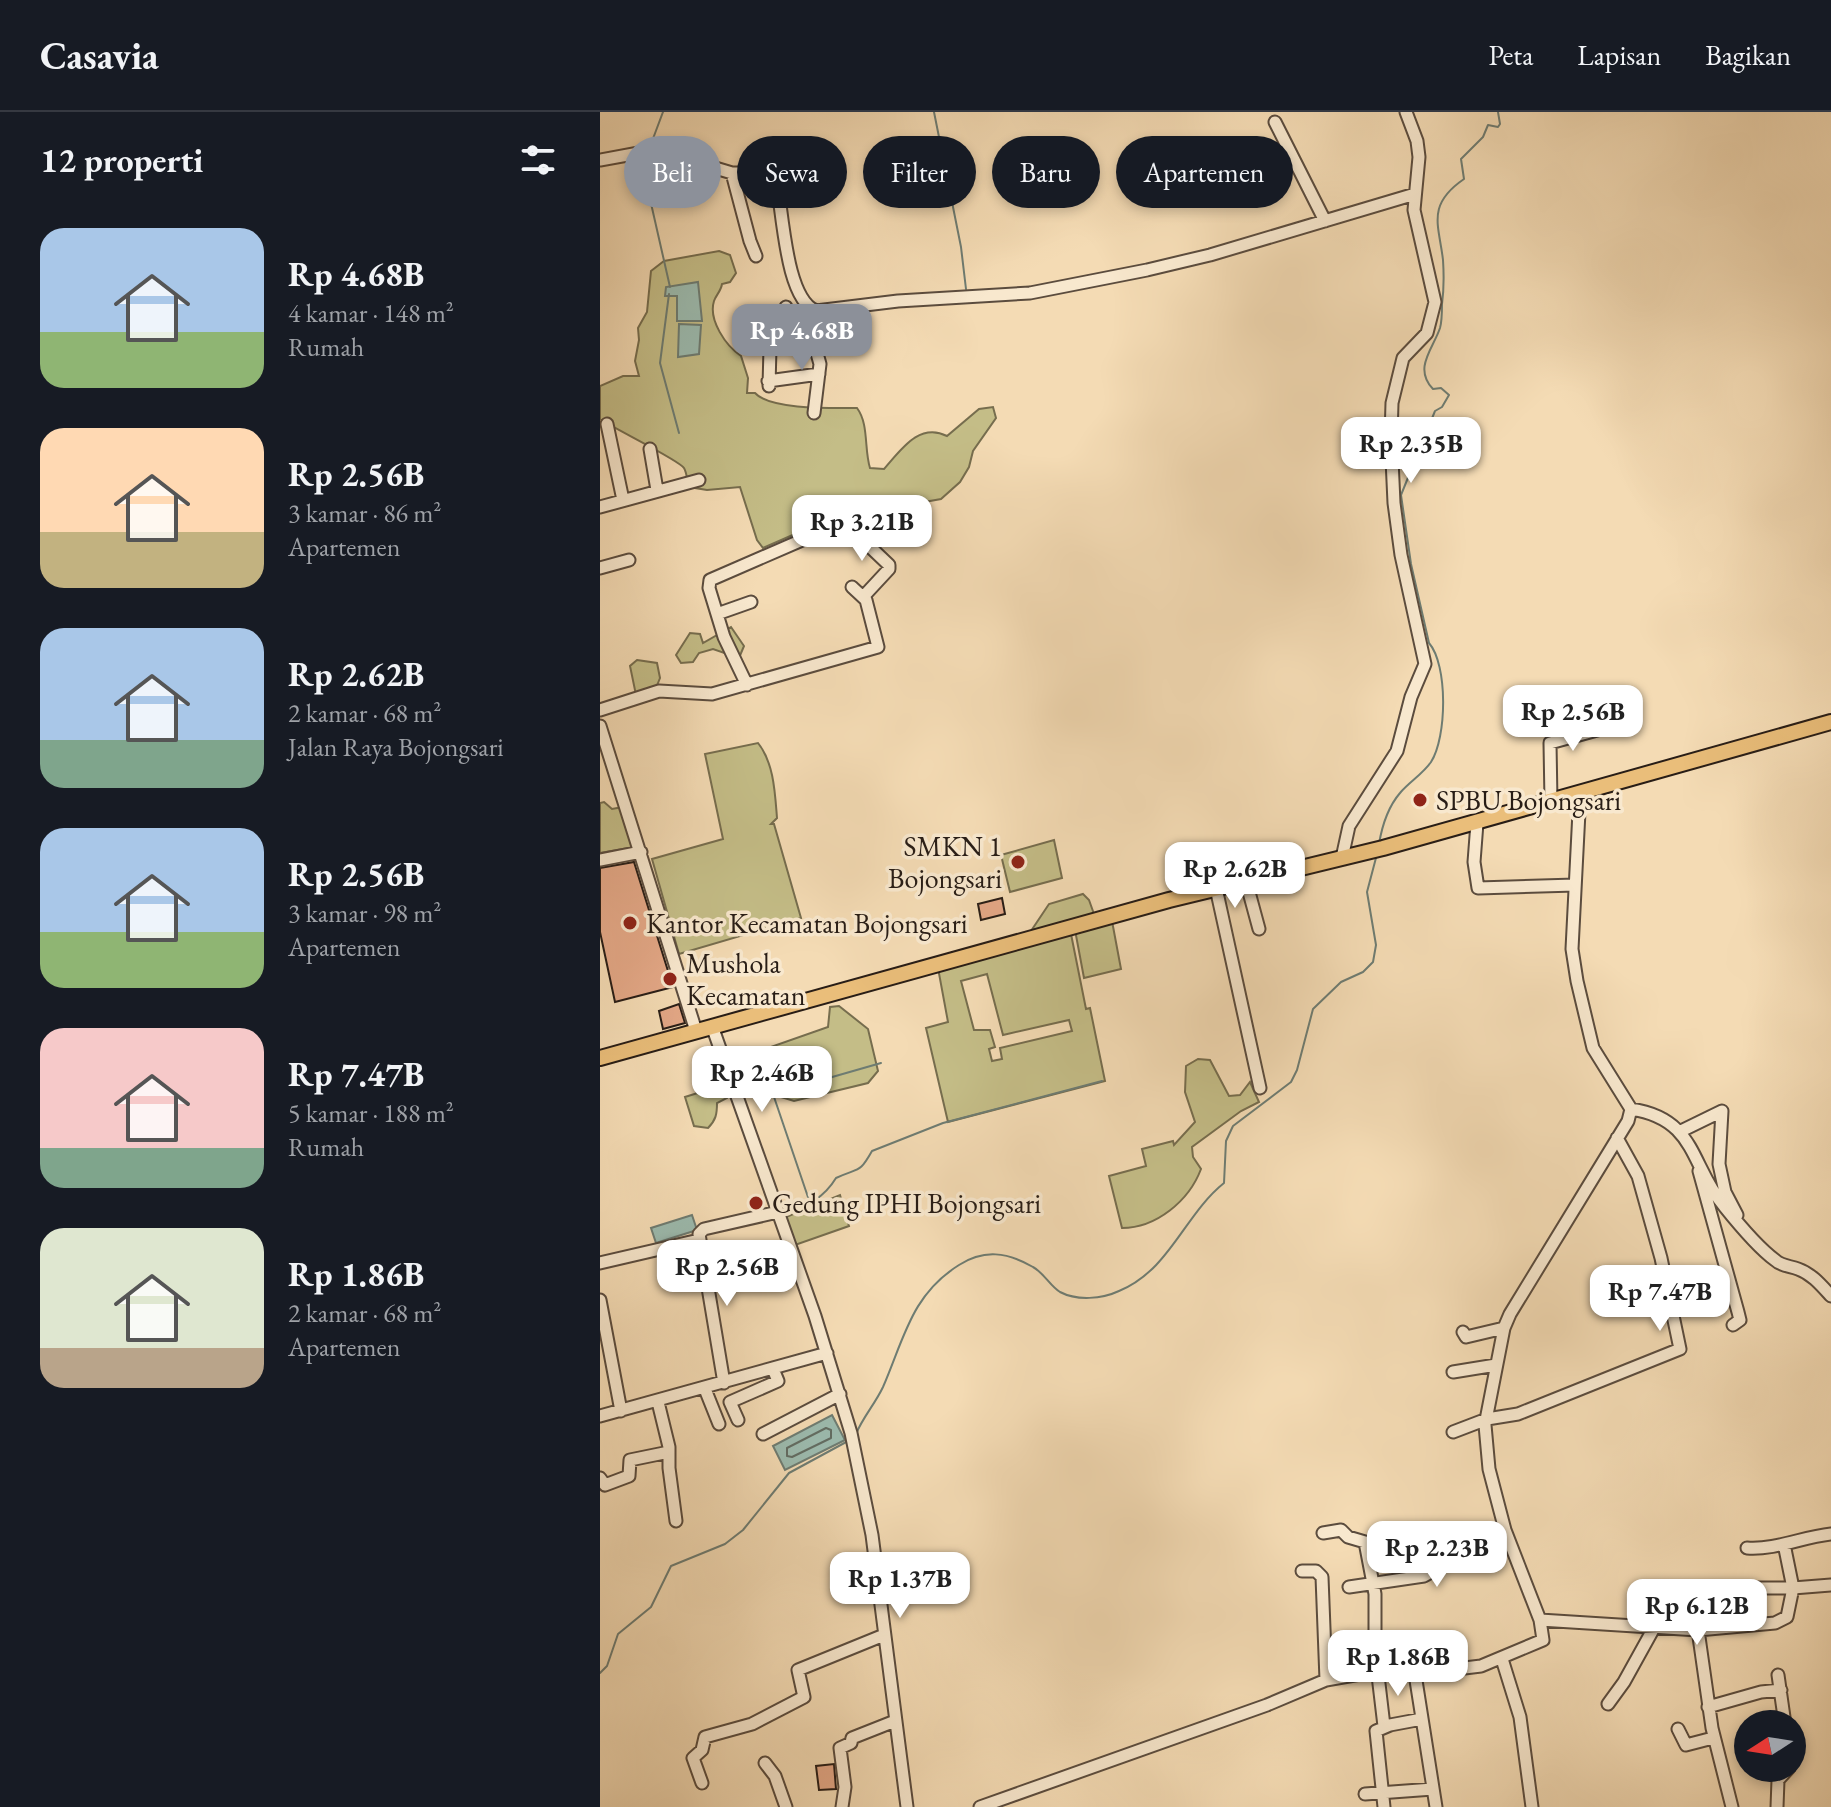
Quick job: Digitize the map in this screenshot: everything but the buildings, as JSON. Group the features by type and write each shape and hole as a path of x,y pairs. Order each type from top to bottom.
{"main road":[{"path":"600,1058 1216,888 1477,823 1831,722"}],"street":[{"path":"1342,858 1349,826 1397,751 1411,697 1425,664 1403,569 1394,503 1391,418 1409,342 1427,333 1435,302 1416,226 1419,157 1417,141 1406,112"},
{"path":"1275,122 1325,221"},
{"path":"600,160 655,150 732,173 775,173 793,275 800,298 816,311 898,301 1030,293 1210,255 1415,194"},
{"path":"732,173 756,256"},
{"path":"786,307 789,333"},
{"path":"809,308 819,359 814,413"},
{"path":"811,330 789,333 781,343 770,348 769,384 819,374"},
{"path":"607,424 623,500"},
{"path":"650,449 657,490"},
{"path":"600,507 699,480"},
{"path":"859,530 868,545 889,565 889,569 863,597"},
{"path":"747,685 717,614 710,580 809,537"},
{"path":"600,568 629,560"},
{"path":"600,710 659,691 712,694 879,645 863,597 852,587"},
{"path":"717,614 751,602"},
{"path":"1551,801 1550,743 1619,724"},
{"path":"600,726 696,1031"},
{"path":"980,1807 1267,1705 1326,1680 1481,1666 1543,1640 1540,1620 1505,1530 1489,1469 1487,1419 1504,1328 1628,1121 1631,1109 1599,1057 1586,1027 1572,949 1580,792"},
{"path":"1477,823 1474,862 1478,888 1575,885"},
{"path":"600,860 641,852"},
{"path":"1246,881 1259,929"},
{"path":"1216,888 1260,1088"},
{"path":"712,1026 827,1353 852,1436 872,1535 907,1807"},
{"path":"1631,1109 1645,1111 1668,1122 1679,1132 1697,1156 1722,1205 1775,1261 1814,1277 1831,1296"},
{"path":"1679,1132 1722,1111 1718,1156 1722,1181 1743,1226"},
{"path":"1453,1432 1487,1419 1518,1414 1632,1371 1680,1349 1661,1258 1638,1176 1626,1149 1617,1138"},
{"path":"1697,1156 1740,1320 1733,1325"},
{"path":"724,1383 699,1237 704,1229 779,1215"},
{"path":"600,1263 699,1237"},
{"path":"600,1300 621,1411"},
{"path":"1463,1332 1466,1337 1504,1328"},
{"path":"600,1416 827,1353"},
{"path":"1453,1372 1496,1365"},
{"path":"738,1420 730,1402 776,1383 778,1379 773,1369"},
{"path":"705,1389 719,1424"},
{"path":"763,1434 840,1394"},
{"path":"658,1402 669,1452 676,1521"},
{"path":"600,1480 605,1485 631,1476 630,1460 669,1452"},
{"path":"1323,1533 1341,1530 1348,1537 1363,1539 1373,1584 1377,1673 1384,1726"},
{"path":"1349,1587 1424,1576 1505,1530"},
{"path":"1747,1548 1831,1534"},
{"path":"1540,1620 1698,1630 1780,1622 1787,1617 1793,1588 1784,1544"},
{"path":"1302,1571 1316,1571 1322,1577 1326,1680"},
{"path":"1694,1588 1831,1585"},
{"path":"1608,1704 1655,1626"},
{"path":"1698,1630 1713,1738 1732,1807"},
{"path":"702,1783 693,1758 702,1750 705,1737 752,1724 804,1697 798,1670 884,1635"},
{"path":"1502,1659 1520,1717 1532,1807"},
{"path":"1415,1674 1436,1807"},
{"path":"1778,1675 1783,1710"},
{"path":"1708,1707 1761,1692 1781,1690"},
{"path":"1384,1807 1376,1731 1384,1726 1422,1719"},
{"path":"842,1807 845,1787 840,1748 851,1743 852,1738 895,1721"},
{"path":"1678,1729 1686,1745 1713,1738"},
{"path":"765,1763 775,1776 784,1806"},
{"path":"1777,1807 1778,1782"},
{"path":"1365,1794 1433,1789"}],"shaded area":[{"path":"719,251 730,255 736,273 730,282 722,284 714,301 714,316 724,339 741,356 748,378 747,393 788,405 857,408 863,421 870,468 884,469 919,435 937,433 947,436 979,409 993,407 996,418 973,451 969,467 960,482 941,499 891,508 869,507 818,518 795,534 763,548 757,540 740,487 707,490 689,487 685,470 680,464 600,419 600,386 623,376 639,376 635,361 638,328 647,312 651,271 664,261"},
{"path":"731,627 744,646 739,658 713,649 699,653 693,662 681,663 676,655 690,633 700,634 703,643"},
{"path":"637,660 657,663 660,678 656,688 636,695 630,666"},
{"path":"758,743 773,779 777,818 771,824 774,824 801,918 679,954 652,859 723,839 705,754"},
{"path":"604,802 612,809 623,807 634,847 600,853 600,803"},
{"path":"1054,840 1062,878 1010,892 1001,855"},
{"path":"1083,894 1094,914 1029,934 1049,904"},
{"path":"1112,921 1121,969 1084,978 1075,930"},
{"path":"1071,934 1105,1081 948,1122 926,1028 948,1022 938,968","holes":["987,974 1003,1035 1069,1020 1072,1031 1000,1048 1002,1059 992,1061 989,1049 995,1047 990,1030 974,1030 961,981"]},
{"path":"839,1006 868,1029 878,1071 868,1083 794,1101 778,1096 769,1088 763,1070 742,1078 738,1072 746,1063 761,1058 765,1049 828,1027 830,1007"},
{"path":"1198,1059 1210,1060 1229,1096 1240,1095 1250,1082 1259,1102 1241,1111 1192,1147 1193,1157 1201,1169 1180,1202 1159,1218 1135,1227 1122,1228 1109,1176 1146,1166 1142,1149 1173,1141 1174,1145 1195,1122 1185,1092 1186,1066"},
{"path":"726,1086 727,1098 717,1103 713,1122 708,1128 694,1126 685,1097"},
{"path":"840,1195 849,1226 795,1245 786,1217"}],"water":[{"path":"698,282 702,321 677,321 677,296 665,296 666,287"},
{"path":"679,324 701,325 699,354 678,357"},
{"path":"692,1215 697,1230 656,1243 651,1228"},
{"path":"832,1415 845,1440 785,1470 773,1446"}],"waterway":[{"path":"654,136 663,112"},
{"path":"934,112 961,247 966,289"},
{"path":"1379,844 1392,804 1431,762 1440,736 1443,701 1440,667 1429,643 1411,564 1401,495 1435,411 1442,407 1449,395 1441,388 1433,389 1425,374 1426,358 1442,319 1444,277 1438,226 1440,207 1444,198 1464,179 1461,159 1483,137 1488,125 1498,127 1500,124 1498,112"},
{"path":"652,208 670,287"},
{"path":"669,294 660,363 679,433"},
{"path":"856,1434 883,1387 919,1304 943,1277 959,1265 977,1256 1005,1256 1037,1270 1060,1292 1090,1298 1112,1294 1137,1282 1164,1256 1198,1210 1224,1183 1226,1141 1233,1126 1291,1082 1313,1009 1341,982 1363,972 1373,962 1376,945 1367,892 1377,854"},
{"path":"810,1203 773,1094 881,1063"},
{"path":"784,1215 814,1201 836,1178 861,1167 872,1151 943,1123 1102,1081"},
{"path":"706,1234 735,1227"},
{"path":"600,1673 607,1666 618,1634 651,1607 671,1566 725,1544 743,1530 789,1473 848,1441"}],"place":[{"name":"SPBU Bojongsari","path":"1420,800"},
{"name":"SMKN 1 Bojongsari","path":"1018,862"},
{"name":"Kantor Kecamatan Bojongsari","path":"630,923"},
{"name":"Mushola Kecamatan","path":"670,979"},
{"name":"Gedung IPHI Bojongsari","path":"756,1203"}]}
